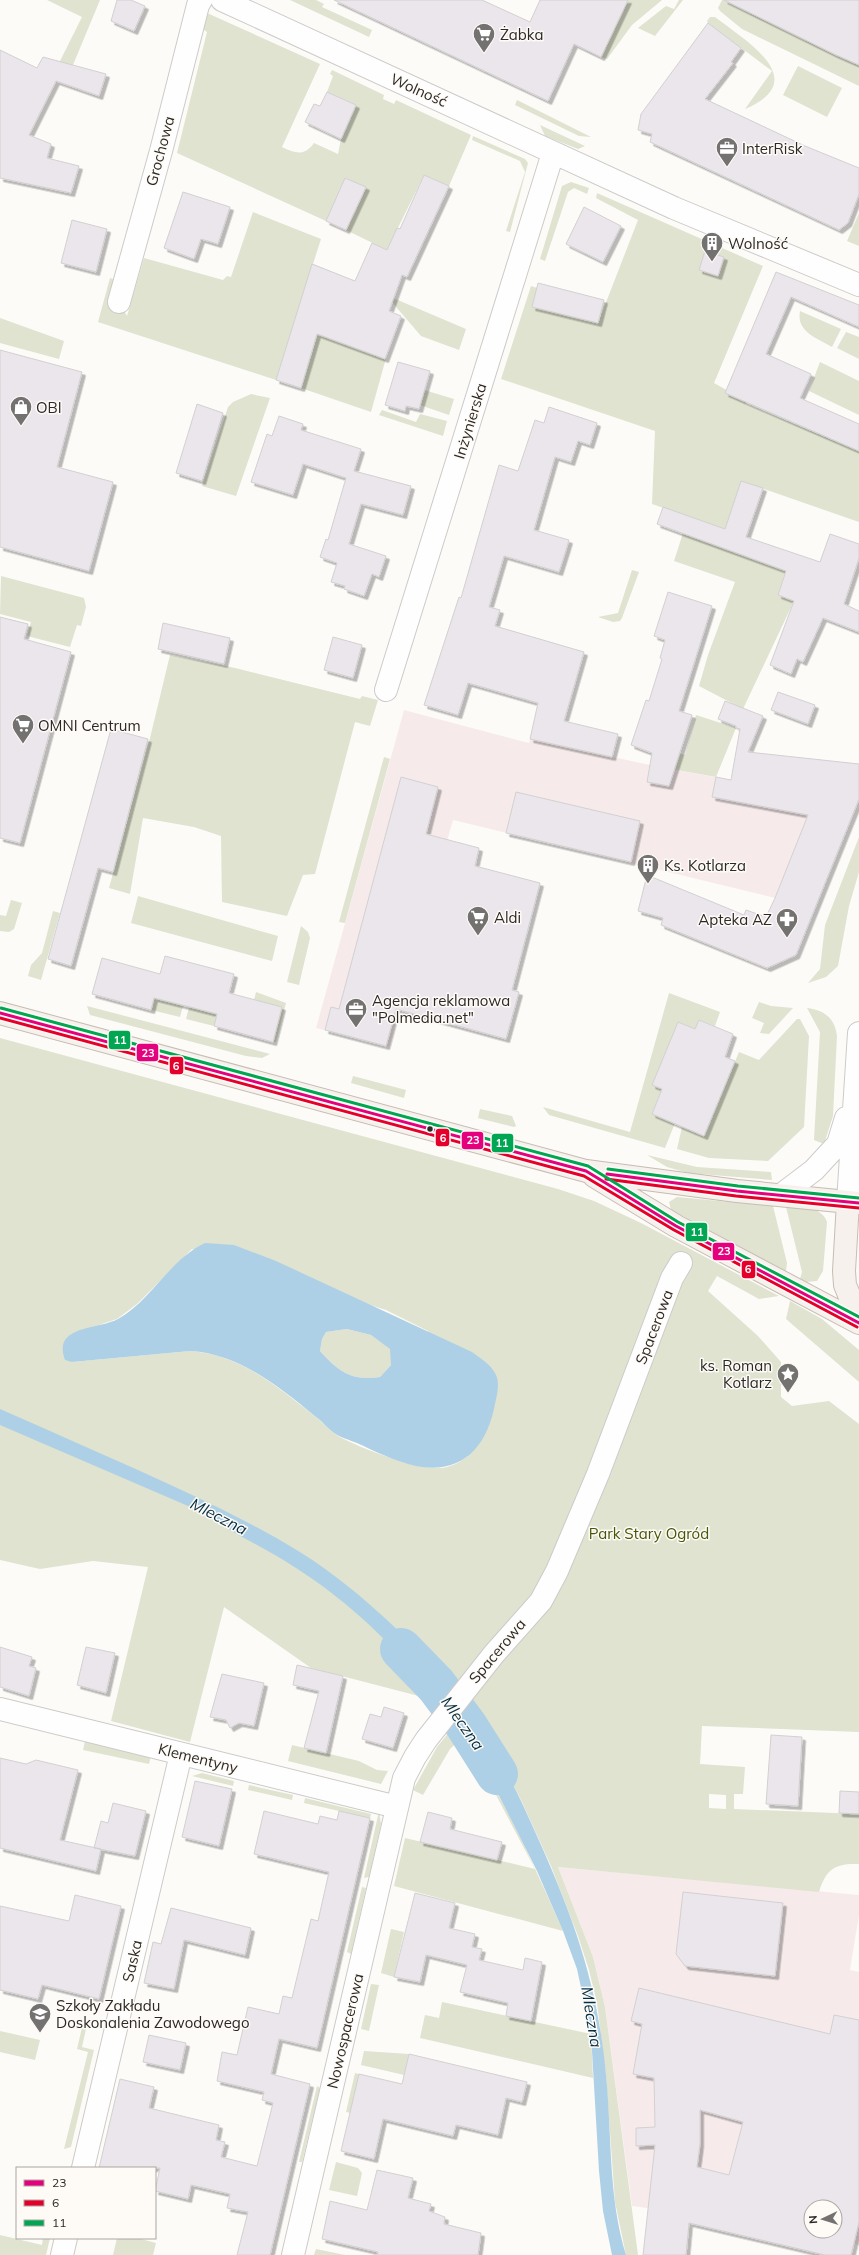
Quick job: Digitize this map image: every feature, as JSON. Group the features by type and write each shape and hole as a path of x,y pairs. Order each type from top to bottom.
{"main road":[{"path":"0,1013 586,1172 737,1191 854,1202 844,1263 845,1285 859,1320"},
{"path":"586,1172 676,1226 859,1323"}],"street":[{"name":"Grochowa","path":"119,302 161,151 198,5 201,0"},
{"name":"Wolność","path":"222,0 674,208 859,285"},
{"name":"Inżynierska","path":"386,690 553,153"},
{"path":"854,1202 856,1076 859,1033"},
{"path":"781,1195 814,1170 838,1144 856,1076"},
{"name":"Spacerowa","path":"397,1807 404,1778 415,1757 460,1696 541,1600 557,1571 627,1398 672,1278 681,1263"},
{"name":"Klementyny","path":"0,1709 397,1807"},
{"name":"Saska","path":"83,2167 181,1754"},
{"name":"Nowospacerowa","path":"293,2255 397,1807"},
{"path":"62,2255 66,2239"}],"shaded area":[{"path":"404,710 529,743 530,739 650,765 816,796 775,898 453,820 389,1047 316,1028"},
{"path":"558,1867 859,1895 859,1915 850,1970 859,1972 859,2245 854,2244 851,2255 824,2255 689,2223 690,2214 632,2206 605,2007 593,1957"}],"green space":[{"path":"47,0 100,0 68,77 54,73 82,17"},
{"path":"290,0 316,0 324,4 322,7 372,30 369,37"},
{"path":"628,0 662,0 632,25 607,59 601,57"},
{"path":"679,0 683,0 655,36 638,28 666,6 674,9"},
{"path":"722,0 750,0 834,54 859,65 859,86 742,29 720,11 718,8"},
{"path":"207,13 320,64 282,147 295,152 303,152 314,143 338,154 341,139 356,105 327,92 333,76 330,74 332,70 384,95 383,99 394,104 396,100 471,135 449,186 424,175 387,250 346,230 366,188 346,178 326,221 177,153 207,32 203,29"},
{"path":"710,17 715,17 756,49 767,61 774,73 773,86 765,98 745,109 772,71 708,23 707,21"},
{"path":"798,66 842,88 827,117 783,95"},
{"path":"517,100 591,137 579,136 515,105"},
{"path":"540,125 585,146 578,149 545,136"},
{"path":"473,136 525,159 528,163 510,232 506,231 525,172 520,161 472,140"},
{"path":"571,182 589,188 587,194 574,188 568,192 545,261 540,259 562,186"},
{"path":"597,193 763,266 714,383 746,401 746,404 859,451 859,522 741,481 725,529 652,504 655,431 501,379 531,286 537,288 532,307 598,323 638,220 596,198"},
{"path":"253,212 321,239 313,264 466,329 459,350 421,336 391,301 376,347 388,351 371,412 301,388 322,320 297,313 276,380 98,322 110,278 116,280 119,302 127,316 144,258 223,280 227,276 231,277"},
{"path":"859,213 859,246 847,241"},
{"path":"800,311 841,329 832,347 809,334 804,329 801,324"},
{"path":"0,318 64,341 59,359 0,343"},
{"path":"846,332 859,337 859,359 837,348"},
{"path":"820,362 859,381 859,415 809,391"},
{"path":"424,390 454,399 449,415 420,405"},
{"path":"251,394 270,398 236,496 202,486 228,407 233,402"},
{"path":"382,410 416,422 420,414 447,421 443,436 379,415"},
{"path":"683,533 786,570 778,595 794,601 743,709 699,686 708,655 735,582 674,561"},
{"path":"632,570 639,572 620,621 613,622 598,617 618,613"},
{"path":"1,576 84,598 86,607 81,626 77,625 70,647 27,636 31,622 0,614"},
{"path":"170,655 235,668 360,699 362,696 378,700 370,726 355,722 315,874 303,875 287,916 222,902 221,836 194,827 143,818 130,894 109,888 150,738"},
{"path":"696,715 736,728 716,777 655,766 658,747 685,755"},
{"path":"384,757 390,759 345,923 339,922"},
{"path":"859,837 859,872 849,906 838,966 826,977 808,983 820,969 825,925"},
{"path":"138,896 278,936 272,961 131,923"},
{"path":"11,900 22,903 14,929 9,932 0,931 0,915 6,916"},
{"path":"53,911 60,913 41,980 28,976 31,965 42,953"},
{"path":"301,926 308,932 310,938 299,985 287,982"},
{"path":"256,992 286,1003 276,1042 273,1042 282,1007 254,1000"},
{"path":"669,993 720,1012 715,1026 699,1020 695,1029 678,1022 653,1085 662,1089 652,1114 675,1123 665,1148 549,1115 543,1107 630,1132"},
{"path":"154,998 183,1006 180,1017 151,1010"},
{"path":"759,1002 771,1006 793,1008 769,1034 760,1033 764,1023 752,1018"},
{"path":"87,1006 270,1054 262,1058 246,1056 90,1015"},
{"path":"189,1007 217,1014 214,1026 186,1019"},
{"path":"807,1008 819,1011 828,1016 834,1024 837,1036 833,1116 824,1144 814,1140 820,1032"},
{"path":"797,1019 800,1019 809,1036 804,1127 768,1161 709,1158 677,1149 682,1127 704,1135 739,1052 759,1060"},
{"name":"Park Stary Ogród","path":"0,1038 558,1189 594,1201 641,1223 779,1296 759,1299 717,1276 708,1291 758,1336 781,1362 781,1397 792,1406 829,1401 859,1424 859,1732 702,1726 700,1764 745,1767 743,1794 734,1794 734,1809 859,1814 859,1864 838,1866 833,1869 828,1873 819,1892 558,1867 593,1957 605,2007 638,2255 626,2255 615,2202 606,2076 597,2003 589,1970 578,1936 551,1866 522,1802 499,1757 473,1717 434,1700 311,1668 224,1607 190,1742 111,1721 148,1567 93,1561 40,1569 0,1560","holes":["192,1249 386,1310 428,1331 468,1456 449,1467 431,1468 403,1462 371,1451 335,1434 284,1392 256,1373 224,1358 208,1353 190,1351 72,1362 71,1334 117,1319 137,1304","709,1794 726,1795 726,1809 709,1808"]},
{"path":"353,1076 406,1090 404,1098 351,1083"},
{"path":"480,1109 512,1116 516,1126 514,1127 478,1118"},
{"path":"647,1155 697,1167 771,1172 772,1180 688,1173 667,1167"},
{"path":"677,1197 773,1206 787,1263 786,1271 671,1210 669,1202"},
{"path":"786,1207 810,1208 820,1213 827,1222 823,1271 817,1281 806,1282 800,1279 802,1272"},
{"path":"790,1301 822,1319 859,1350 859,1382 786,1319"},
{"path":"347,1329 371,1335 391,1349 391,1365 380,1377 361,1378 346,1373 340,1370 320,1351 322,1339 326,1332"},
{"path":"454,1726 459,1732 461,1730 490,1779 528,1854 540,1879 563,1931 394,1886 405,1838 535,1869 486,1776 462,1738 450,1749 423,1795 413,1790 437,1747"},
{"path":"85,1741 151,1756 149,1764 83,1750"},
{"path":"292,1745 359,1761 377,1770 388,1771 381,1784 288,1761"},
{"path":"202,1773 234,1781 233,1786 192,1776"},
{"path":"249,1785 293,1795 292,1800 248,1790"},
{"path":"305,1798 371,1814 370,1818 304,1803"},
{"path":"379,1811 381,1824 369,1877 364,1878"},
{"path":"362,1887 366,1888 351,1954 347,1952"},
{"path":"391,1929 404,1932 394,1977 381,1973"},
{"path":"371,1984 379,1985 369,2031 361,2029"},
{"path":"442,2002 591,2034 593,2078 420,2038 425,2015 439,2018"},
{"path":"84,2019 88,2020 82,2047 94,2050 71,2147 64,2149 88,2052 77,2049"},
{"path":"0,2031 40,2040 35,2060 0,2052"},
{"path":"364,2051 409,2054 404,2075 361,2065"},
{"path":"355,2073 359,2074 351,2113 346,2112"},
{"path":"317,2086 320,2088 302,2162 299,2162"},
{"path":"336,2162 358,2168 362,2173 357,2196 329,2190"},
{"path":"0,2235 42,2245 43,2239 50,2239 46,2255 0,2255"},
{"path":"117,2239 141,2239 156,2243 153,2255 113,2255"},
{"path":"316,2249 345,2255 314,2255"}],"water":[{"path":"205,1243 234,1245 276,1261 472,1352 486,1362 496,1375 498,1382 491,1419 486,1433 479,1445 459,1462 447,1466 432,1468 401,1462 337,1435 288,1394 258,1374 226,1358 208,1353 190,1351 72,1362 65,1360 63,1349 65,1340 79,1330 118,1319 130,1311 141,1302 181,1259 192,1250","holes":["347,1329 371,1335 390,1349 391,1365 380,1377 361,1378 346,1373 340,1370 320,1351 322,1339 326,1332"]},
{"path":"0,1409 188,1493 249,1523 289,1545 327,1570 372,1607 411,1643 448,1682 436,1696 405,1660 354,1611 285,1561 213,1520 202,1512 0,1425"},
{"path":"473,1717 500,1760 523,1805 562,1895 582,1953 597,2012 602,2043 608,2098 613,2189 620,2233 626,2255 612,2255 603,2211 599,2171 591,2034 577,1969 563,1931 537,1871 486,1770 461,1730"}],"building":[{"path":"117,0 131,0 145,6 134,31 111,21"},
{"path":"334,0 482,0 530,22 540,0 628,0 601,57 574,44 548,101"},
{"path":"724,0 859,0 859,65 834,54"},
{"path":"708,23 741,48 731,62 733,63 705,99 805,146 859,168 859,194 848,223 839,230 650,142 652,134 638,130 641,114"},
{"path":"0,50 37,68 43,57 106,74 99,96 56,81 29,135 51,144 47,158 79,166 71,193 0,178"},
{"path":"327,92 356,105 341,139 305,122 314,104 320,106"},
{"path":"424,175 449,186 407,277 402,275 389,311 401,316 385,359 317,334 301,388 276,380 312,264 355,281 372,243 387,250 397,228 400,229"},
{"path":"345,178 366,187 346,230 326,221"},
{"path":"183,192 230,207 218,244 201,239 194,259 164,248"},
{"path":"584,207 621,226 603,262 566,244"},
{"path":"72,220 107,229 96,272 61,263"},
{"name":"Wolność","path":"705,251 724,257 718,276 699,270"},
{"path":"776,272 859,305 859,327 791,297 766,354 811,374 800,398 859,424 859,451 725,393"},
{"path":"538,283 604,300 598,323 532,307"},
{"name":"OBI","path":"0,350 82,372 57,467 113,482 89,571 0,547"},
{"path":"398,362 430,371 419,409 406,406 405,411 385,405"},
{"path":"197,404 223,413 202,481 176,473"},
{"path":"549,407 597,423 590,445 578,441 571,462 555,457 534,530 569,540 566,550 559,572 504,556 489,607 500,610 495,626 584,652 564,721 618,734 612,757 530,739 538,703 468,683 458,715 424,705 459,597 461,598 499,465 518,471 535,420 544,423"},
{"path":"279,416 303,424 301,430 361,449 354,471 411,486 403,515 361,504 349,544 386,556 379,577 372,574 364,596 344,589 345,586 331,582 337,563 320,557 326,539 328,540 346,478 303,464 293,495 251,482 267,434 272,436"},
{"path":"741,481 763,488 746,537 820,562 830,534 859,544 859,558 844,604 859,611 859,632 823,618 803,662 797,659 791,674 770,665 794,601 778,595 786,571 657,524 663,507 725,529"},
{"path":"668,592 712,606 679,711 692,715 669,786 647,782 652,753 631,745 646,700 649,701 662,659 660,658 665,640 654,636"},
{"name":"OMNI Centrum","path":"0,617 28,624 24,639 71,652 20,843 0,838"},
{"path":"163,623 230,638 224,664 158,649"},
{"path":"333,637 362,645 353,678 324,670"},
{"path":"778,692 815,705 808,724 771,710"},
{"path":"725,701 763,716 748,752 859,764 859,799 796,955 767,968 661,925 663,918 638,911 647,875 744,915 746,910 766,917 775,898 808,815 712,797 716,777 731,780 740,729 718,719"},
{"path":"111,729 148,739 113,872 98,868 71,966 48,959"},
{"path":"401,777 438,787 426,834 479,848 475,866 540,883 512,990 519,992 506,1039 396,1009 386,1046 325,1030 331,1007 339,1009"},
{"path":"516,792 640,821 631,862 506,833"},
{"path":"165,956 234,974 229,993 282,1007 273,1042 214,1026 217,1014 154,998 151,1010 92,994 102,958 160,974"},
{"path":"699,1020 733,1034 725,1057 735,1061 704,1136 652,1114 662,1089 652,1085 678,1022 695,1029"},
{"path":"0,1647 32,1657 29,1666 36,1668 29,1696 0,1687"},
{"path":"86,1647 115,1653 106,1693 77,1685"},
{"path":"297,1665 343,1676 326,1753 304,1748 319,1691 293,1685"},
{"path":"222,1674 264,1683 254,1726 239,1723 230,1728 226,1720 210,1717"},
{"path":"384,1707 404,1713 393,1748 362,1739 370,1714 381,1717"},
{"path":"771,1735 802,1737 798,1806 766,1804"},
{"path":"0,1758 26,1764 36,1760 78,1770 60,1840 101,1849 96,1871 0,1848"},
{"path":"195,1781 232,1789 219,1846 182,1837"},
{"path":"840,1791 859,1792 859,1814 839,1813"},
{"path":"113,1803 146,1811 135,1856 94,1848 101,1821 108,1823"},
{"path":"264,1811 318,1824 320,1816 337,1820 339,1811 370,1818 317,2048 279,2039 271,2074 310,2084 270,2255 237,2255 248,2212 227,2208 230,2194 191,2185 188,2199 156,2191 160,2168 99,2167 120,2079 154,2087 149,2108 219,2125 216,2140 225,2142 221,2157 257,2166 273,2103 262,2100 264,2092 217,2081 222,2052 237,2055 248,2007 279,2014 283,1996 292,1998 311,1919 318,1921 329,1872 254,1854"},
{"path":"428,1812 452,1818 450,1829 502,1842 497,1860 420,1842"},
{"path":"683,1892 783,1903 775,1976 685,1966 676,1954"},
{"path":"415,1893 455,1903 449,1928 475,1934 472,1947 482,1949 479,1960 523,1970 525,1958 542,1962 531,2021 506,2016 508,2003 460,1992 467,1965 426,1955 420,1982 394,1977"},
{"path":"75,1895 121,1906 99,1999 42,1985 38,1999 0,1990 0,1906 69,1921"},
{"path":"171,1908 251,1928 245,1955 184,1940 174,1989 144,1983 153,1942 161,1944"},
{"path":"639,1988 830,2034 834,2015 859,2020 859,2222 851,2255 825,2255 689,2223 686,2255 643,2255 655,2145 636,2146 636,2128 655,2127 654,2078 633,2074 642,2024 631,2021","holes":["700,2110 743,2122 729,2175 697,2167 700,2144"]},
{"path":"149,2035 186,2043 180,2070 143,2062"},
{"path":"409,2054 527,2082 522,2102 506,2098 498,2135 456,2125 453,2136 383,2119 374,2159 341,2151 359,2074 402,2084"},
{"path":"377,2170 413,2178 408,2198 431,2204 429,2211 445,2217 444,2224 481,2233 478,2255 377,2255 378,2252 322,2239 330,2201 367,2210"}],"waterway":[{"name":"Mleczna","path":"401,1649 436,1685 466,1725 497,1774"}],"transit line":[{"name":"11","path":"1,1008 588,1166 678,1222 859,1317"},
{"name":"23","path":"0,1013 586,1171 676,1226 859,1323"},
{"name":"6","path":"0,1018 584,1176 674,1230 857,1327"},
{"name":"11","path":"608,1169 738,1186 859,1198"},
{"name":"23","path":"607,1174 737,1191 859,1203"},
{"name":"6","path":"606,1179 736,1196 859,1208"}],"place":[{"name":"Żabka","path":"484,54"},
{"name":"InterRisk","path":"727,168"},
{"name":"Wolność","path":"712,262"},
{"name":"OBI","path":"21,426"},
{"name":"OMNI Centrum","path":"23,744"},
{"name":"Ks. Kotlarza","path":"648,884"},
{"name":"Aldi","path":"478,936"},
{"name":"Apteka AZ","path":"787,938"},
{"name":"Agencja reklamowa \"Polmedia.net\"","path":"356,1028"},
{"name":"ks. Roman Kotlarz","path":"788,1394"},
{"name":"Szkoły Zakładu Doskonalenia Zawodowego","path":"40,2034"}]}
